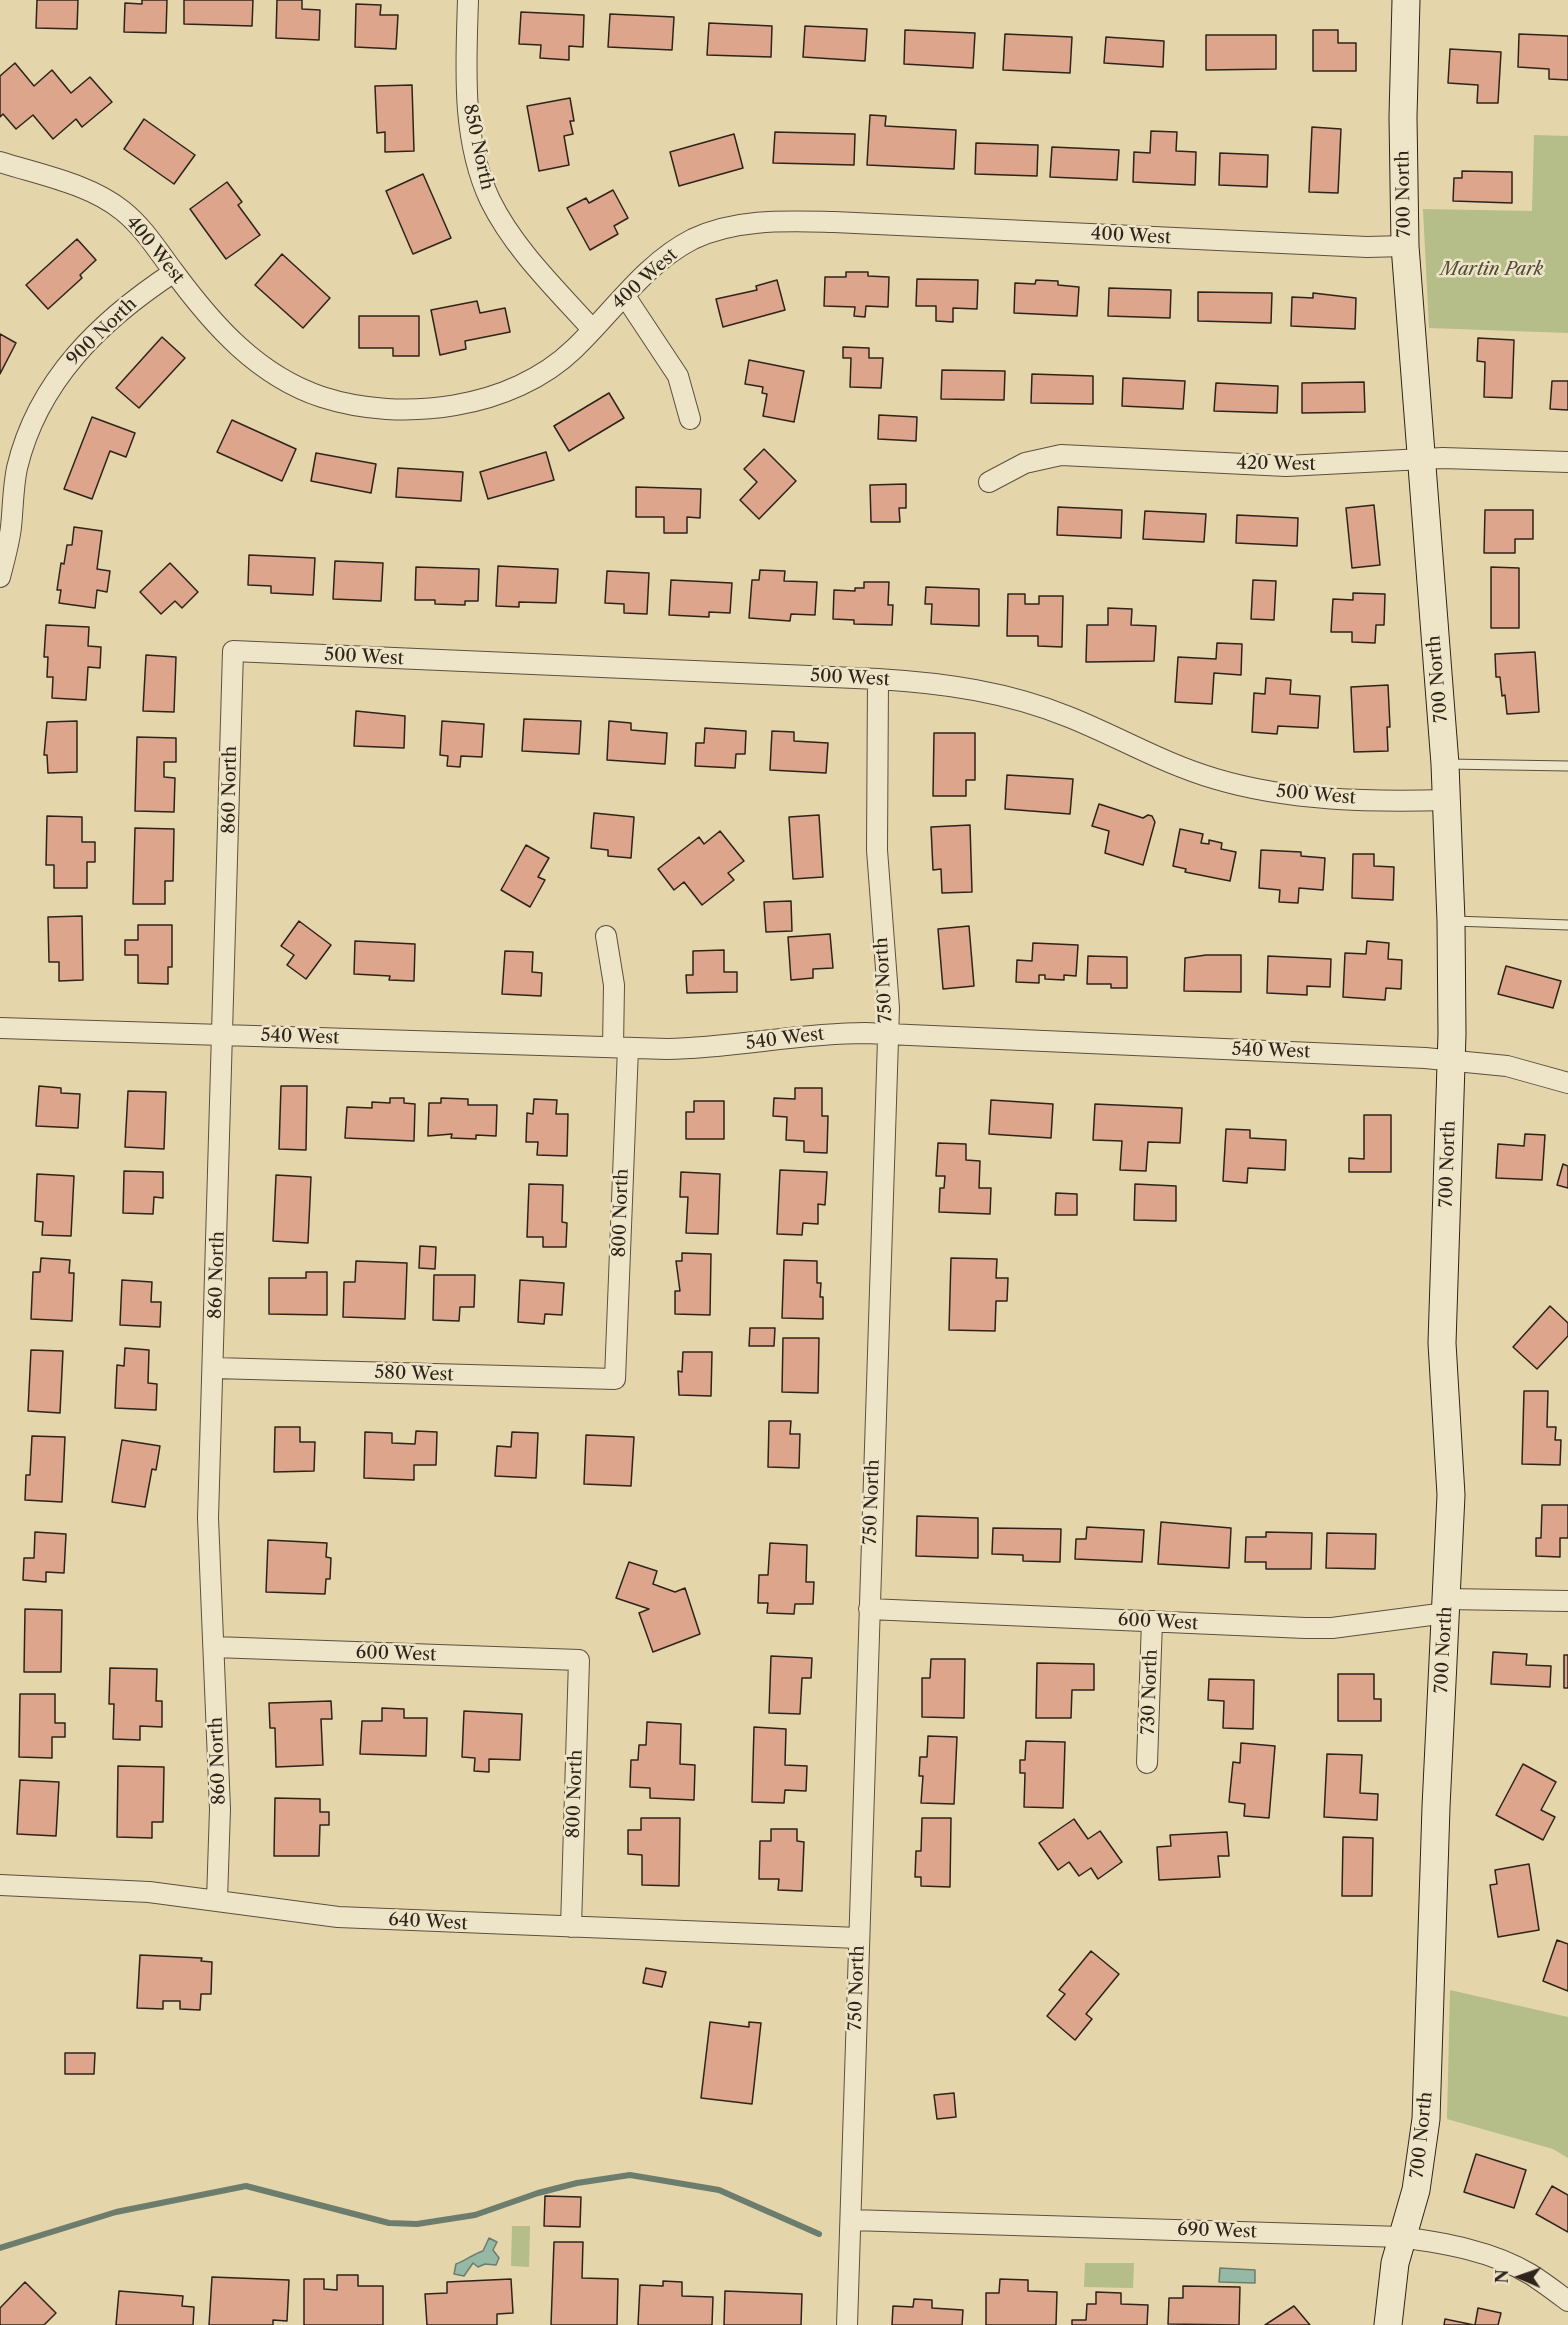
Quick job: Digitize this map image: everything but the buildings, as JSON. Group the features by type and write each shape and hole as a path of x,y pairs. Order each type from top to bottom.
{"street":[{"name":"850 North","path":"468,0 467,102 480,172 490,200 507,229 528,257 592,329"},
{"name":"700 North","path":"1388,2325 1391,2288 1401,2236 1416,2190 1426,2119 1451,1495 1442,1321 1451,1060 1452,921 1445,764 1405,246 1402,117 1406,0"},
{"name":"400 West","path":"0,162 79,187 106,199 136,223 208,316 257,364 300,389 360,406 455,405 498,393 552,367 662,259 693,239 738,225 762,222 834,222 1367,247 1405,246"},
{"name":"900 North","path":"0,577 10,530 22,449 46,395 61,370 101,327 145,291 174,272"},
{"path":"625,296 678,376 690,419"},
{"name":"420 West","path":"989,482 1025,463 1061,456 1286,466 1420,459 1568,462"},
{"name":"500 West","path":"233,651 878,680 961,687 1031,703 1069,717 1146,754 1188,771 1244,787 1311,797 1399,801 1447,800"},
{"name":"860 North","path":"217,1900 220,1809 208,1518 224,1035 233,651"},
{"name":"750 North","path":"848,2325 858,1938 889,1008 877,850 878,680"},
{"name":"800 North","path":"606,936 614,985 620,1047 615,1379"},
{"name":"540 West","path":"0,1028 705,1048 810,1034 887,1034 1451,1060 1507,1066 1568,1083"},
{"name":"580 West","path":"214,1368 615,1379"},
{"name":"600 West","path":"869,1610 1332,1628 1446,1606 1568,1601"},
{"name":"730 North","path":"1147,1763 1152,1621"},
{"name":"600 West","path":"214,1647 579,1660"},
{"name":"800 North","path":"571,1927 579,1660"},
{"name":"640 West","path":"0,1885 149,1892 338,1917 858,1938"},
{"name":"690 West","path":"851,2220 1401,2236 1505,2261 1531,2274 1568,2301"}],"lane":[{"path":"1445,764 1568,766"},
{"path":"1452,921 1568,925"}],"green space":[{"name":"Martin Park","path":"1534,135 1568,136 1568,333 1429,328 1423,209 1532,211"},
{"path":"1450,1990 1568,2017 1568,2158 1553,2149 1447,2119"},
{"path":"512,2226 530,2226 529,2267 511,2266"},
{"path":"1085,2263 1134,2263 1133,2288 1084,2287"}],"shaded area":[{"path":"489,2238 497,2242 493,2250 499,2258 496,2265 485,2264 478,2267 473,2263 464,2276 454,2274 456,2264 483,2251"},
{"path":"1220,2268 1255,2270 1255,2283 1219,2282"}],"waterway":[{"path":"0,2248 116,2212 246,2186 389,2223 417,2224 475,2215 538,2193 577,2183 630,2175 719,2190 819,2234"}]}
